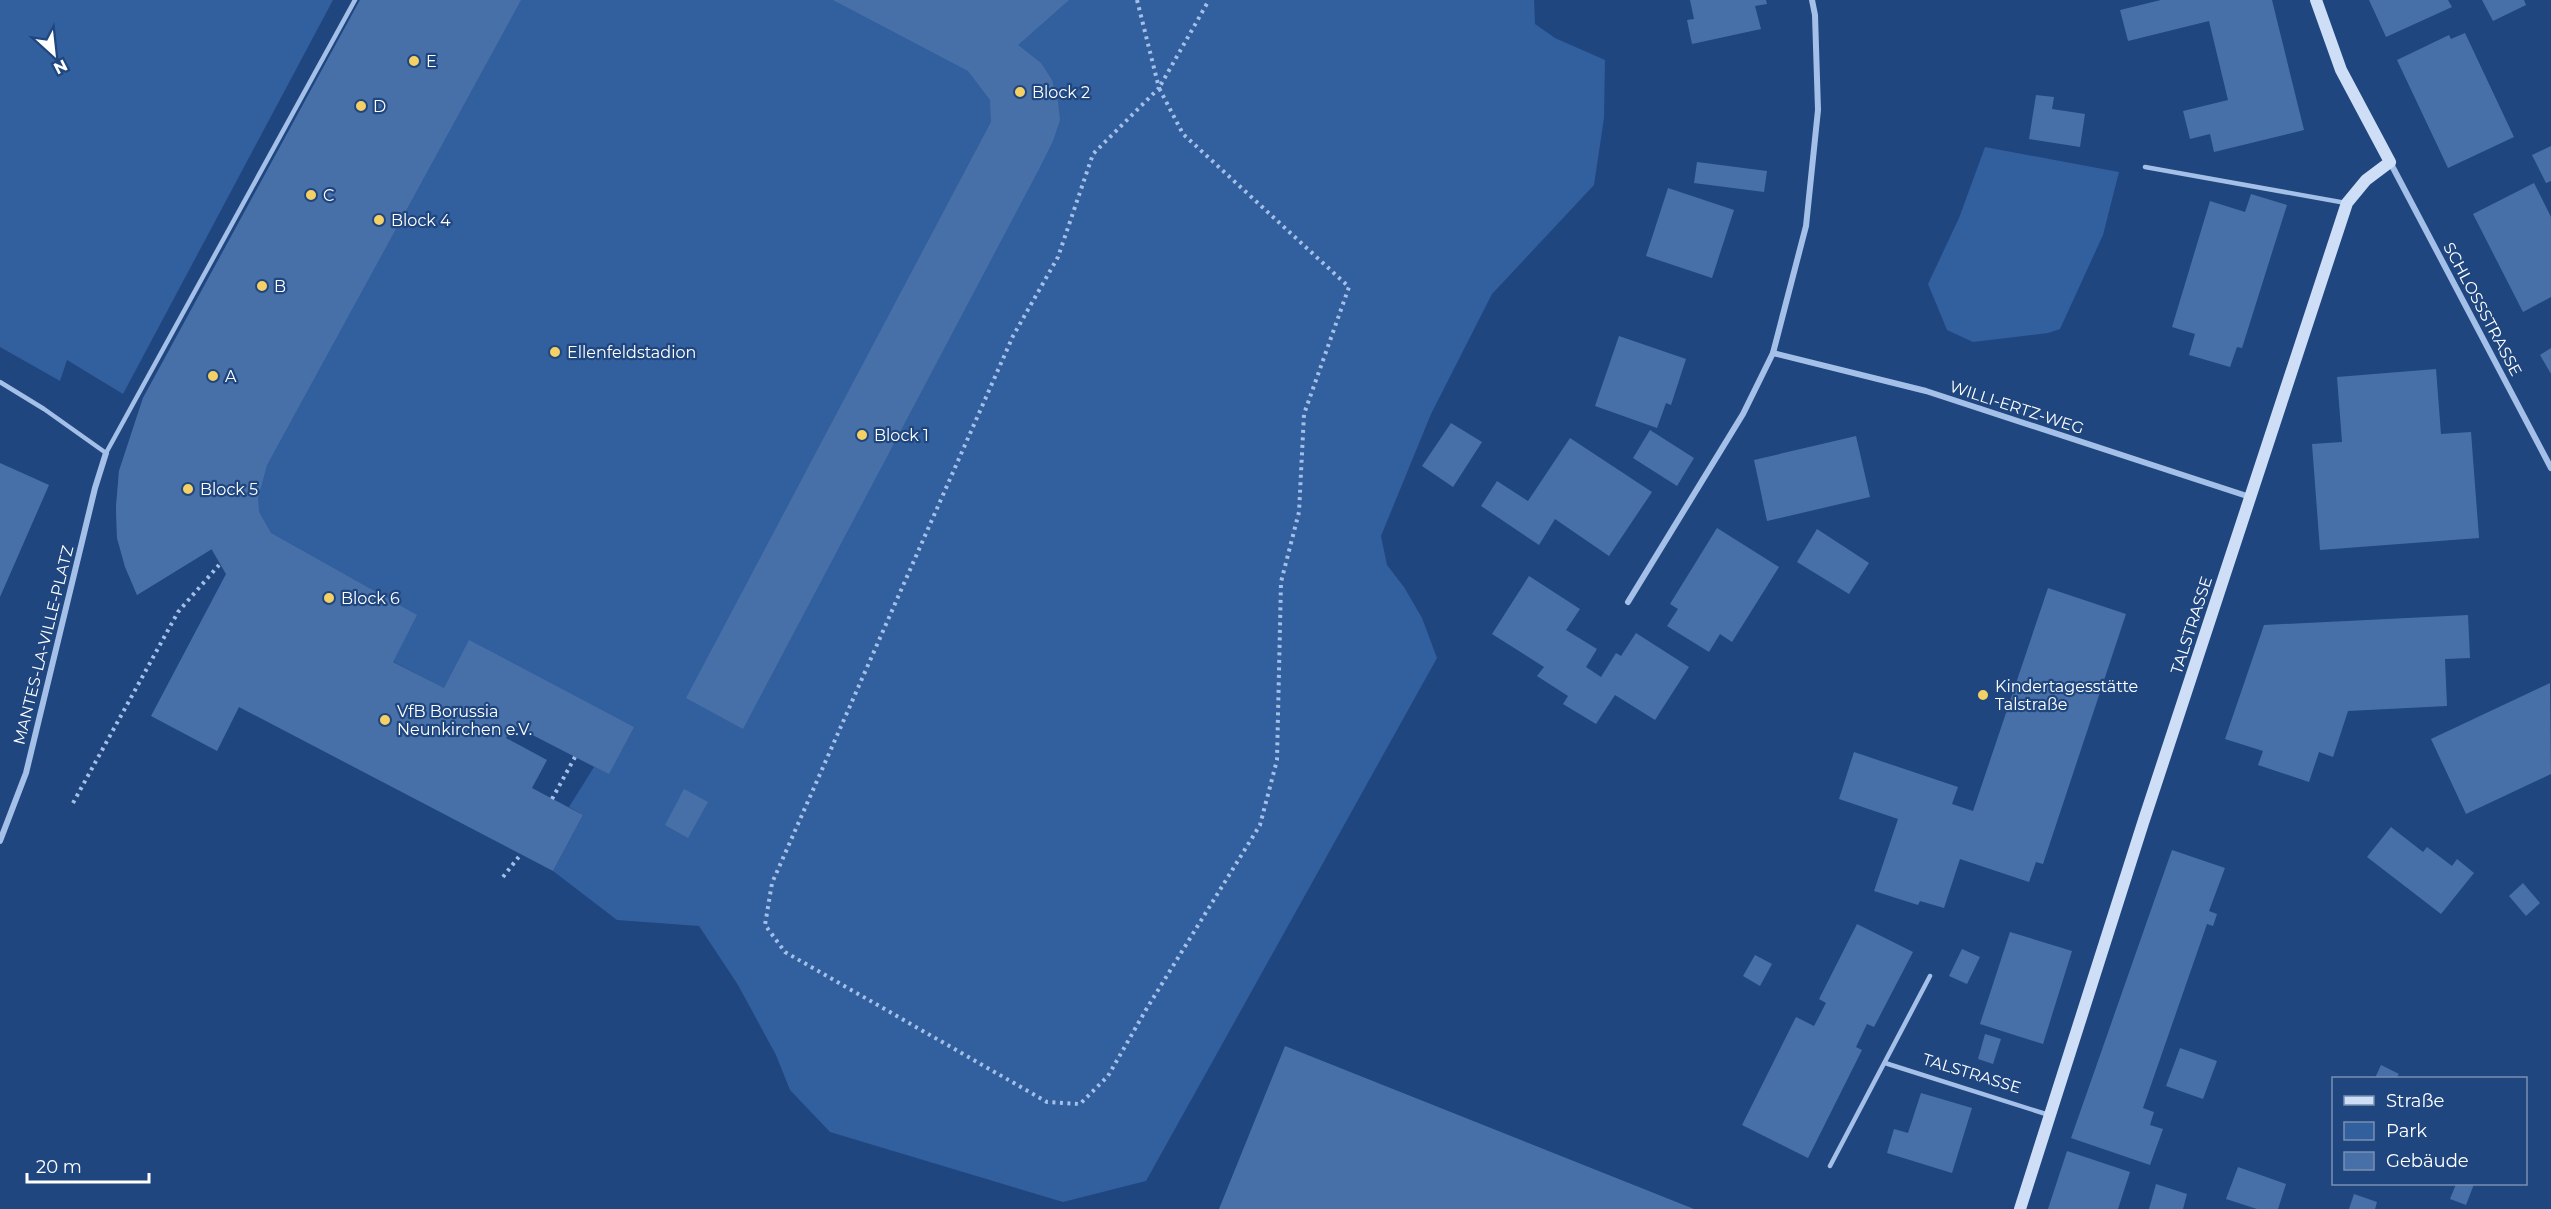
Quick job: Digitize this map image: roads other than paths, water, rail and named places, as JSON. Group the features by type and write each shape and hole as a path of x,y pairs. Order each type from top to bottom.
{"street":[{"path":"1628,602 1743,414 1773,354 1806,226 1818,110 1815,15 1812,0"},
{"path":"2316,0 2341,70 2390,162"},
{"name":"TALSTRASSE","path":"2020,1209 2347,203 2366,180 2390,162"},
{"name":"SCHLOSSSTRASSE","path":"2390,162 2551,468"},
{"name":"WILLI-ERTZ-WEG","path":"1773,354 1926,391 2251,497"},
{"name":"MANTES-LA-VILLE-PLATZ","path":"0,841 26,772 95,488 106,453"}],"lane":[{"path":"0,382 44,409 106,453 355,0"},
{"path":"2145,167 2347,203"},
{"path":"1830,1166 1930,976"},
{"name":"TALSTRASSE","path":"1885,1063 2049,1115"}],"place":[{"name":"E","path":"414,61"},
{"name":"Block 2","path":"1020,92"},
{"name":"D","path":"361,106"},
{"name":"C","path":"311,195"},
{"name":"Block 4","path":"379,220"},
{"name":"B","path":"262,286"},
{"name":"Ellenfeldstadion","path":"555,352"},
{"name":"A","path":"213,376"},
{"name":"Block 1","path":"862,435"},
{"name":"Block 5","path":"188,489"},
{"name":"Block 6","path":"329,598"},
{"name":"Kindertagesstätte Talstraße","path":"1983,695"},
{"name":"VfB Borussia Neunkirchen e.V.","path":"385,720"}]}
